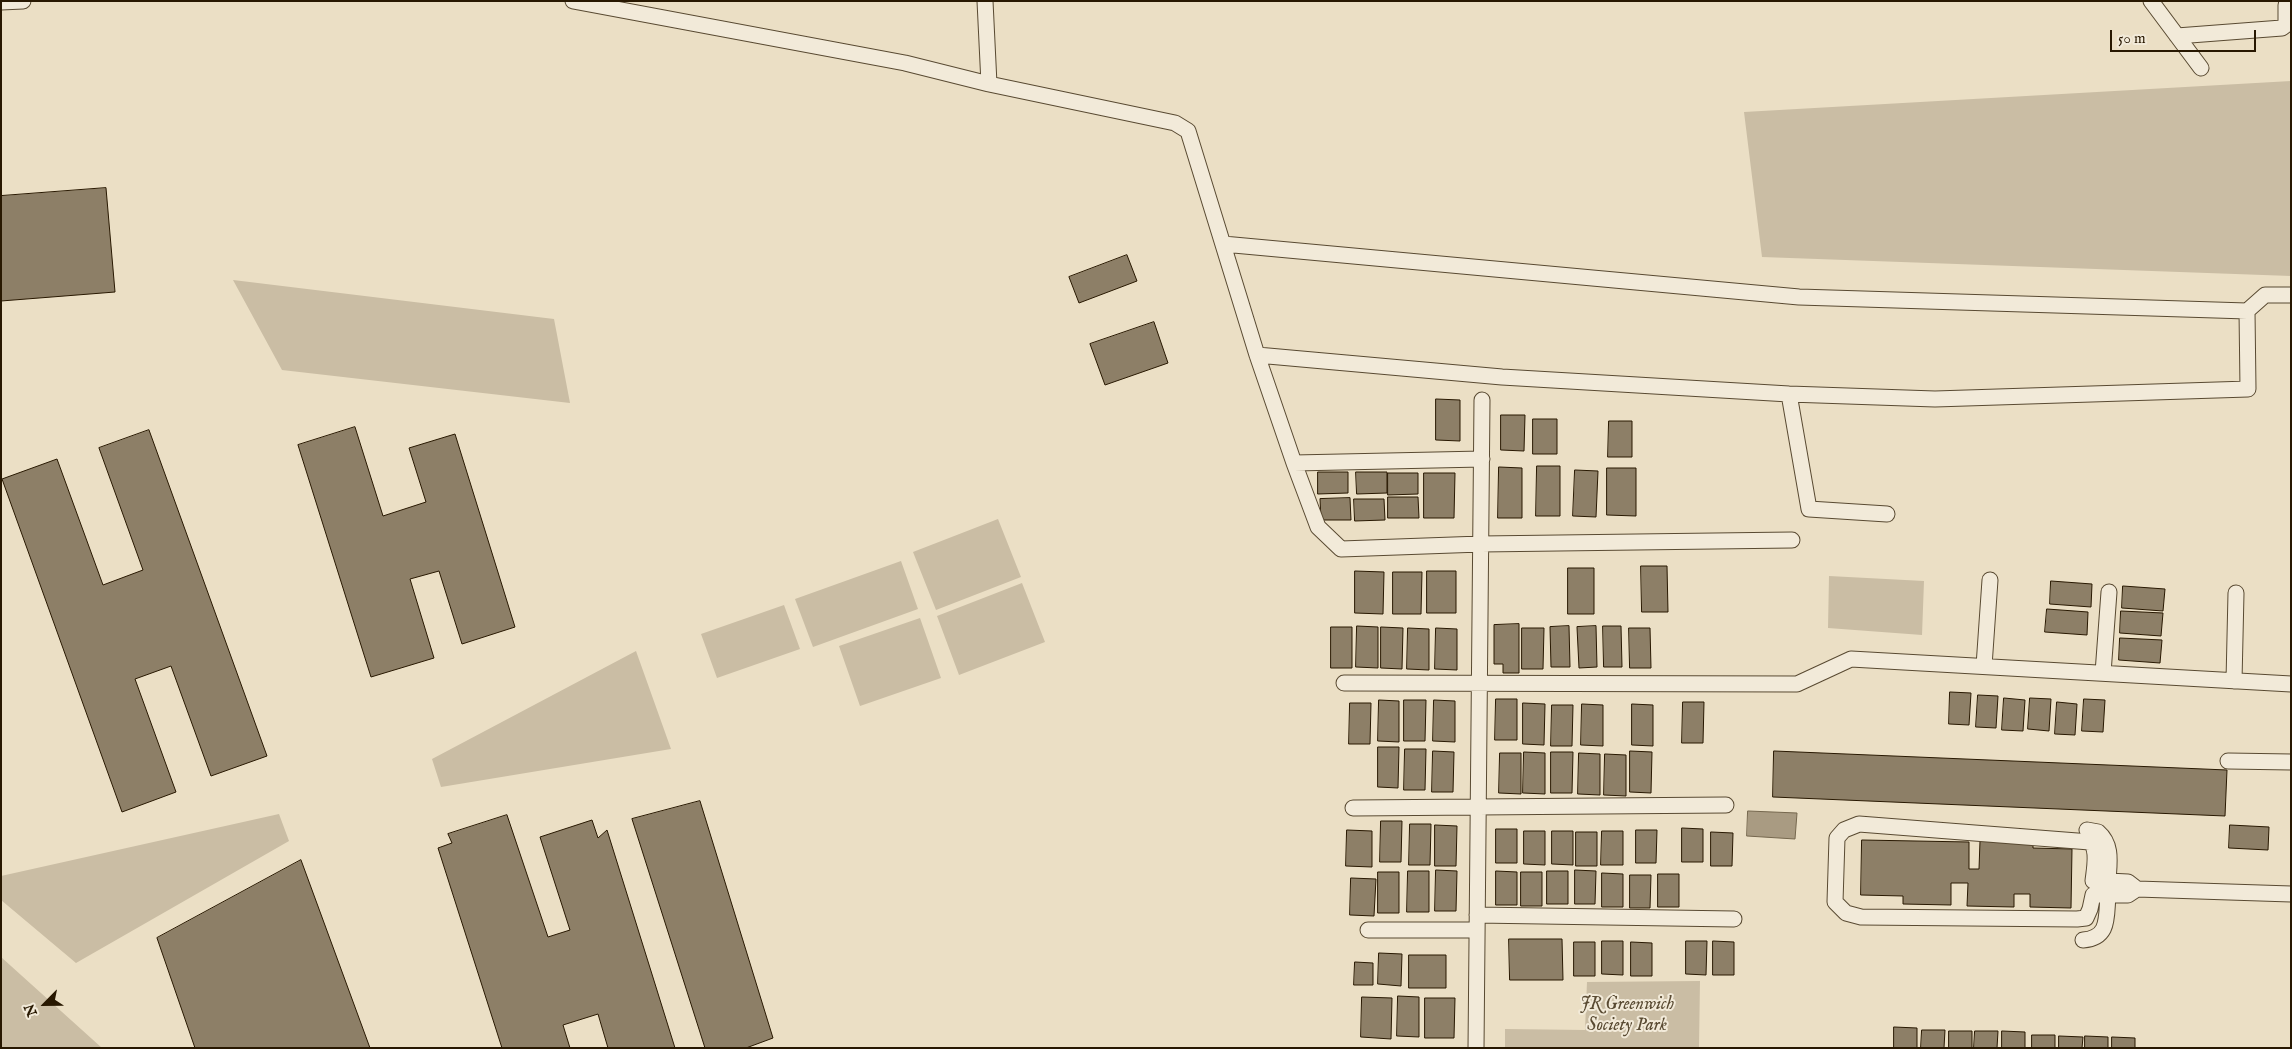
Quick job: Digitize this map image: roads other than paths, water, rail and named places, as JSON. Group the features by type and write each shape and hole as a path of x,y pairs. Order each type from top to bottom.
{"street":[{"path":"1,2 23,1"},
{"path":"573,1 904,63 989,84 1175,123 1188,131 1257,355 1294,463 1318,527 1342,549 1481,544 1792,540"},
{"path":"985,1 989,84"},
{"path":"2151,1 2201,68"},
{"path":"2177,36 2282,28 2286,25 2287,21 2286,5"},
{"path":"1222,244 1799,298 2247,311 2265,295 2291,295"},
{"path":"1257,355 1502,377 1789,394 1935,399 2248,389 2247,311"},
{"path":"1789,394 1809,509 1887,514"},
{"path":"1476,1048 1482,400"},
{"path":"1294,463 1482,459"},
{"path":"1984,666 1990,580"},
{"path":"2103,673 2109,592"},
{"path":"2234,681 2236,593"},
{"path":"1344,683 1798,684 1851,659 2291,684"},
{"path":"2228,761 2291,762"},
{"path":"1353,808 1726,805"},
{"path":"1859,824 2090,842 2094,846 2095,851 2093,888 2090,910 2086,918 1861,917 1846,913 1835,902 1837,838 1844,830 1859,824"},
{"path":"2083,940 2094,940 2101,935 2106,923 2108,888 2109,848 2105,838 2098,832 2087,830"},
{"path":"2093,888 2108,888 2128,882 2137,889 2291,894"},
{"path":"1368,930 1477,922 1734,919"}],"park label":[{"name":"JR Greenwich Society Park","path":"1627,1015"}]}
